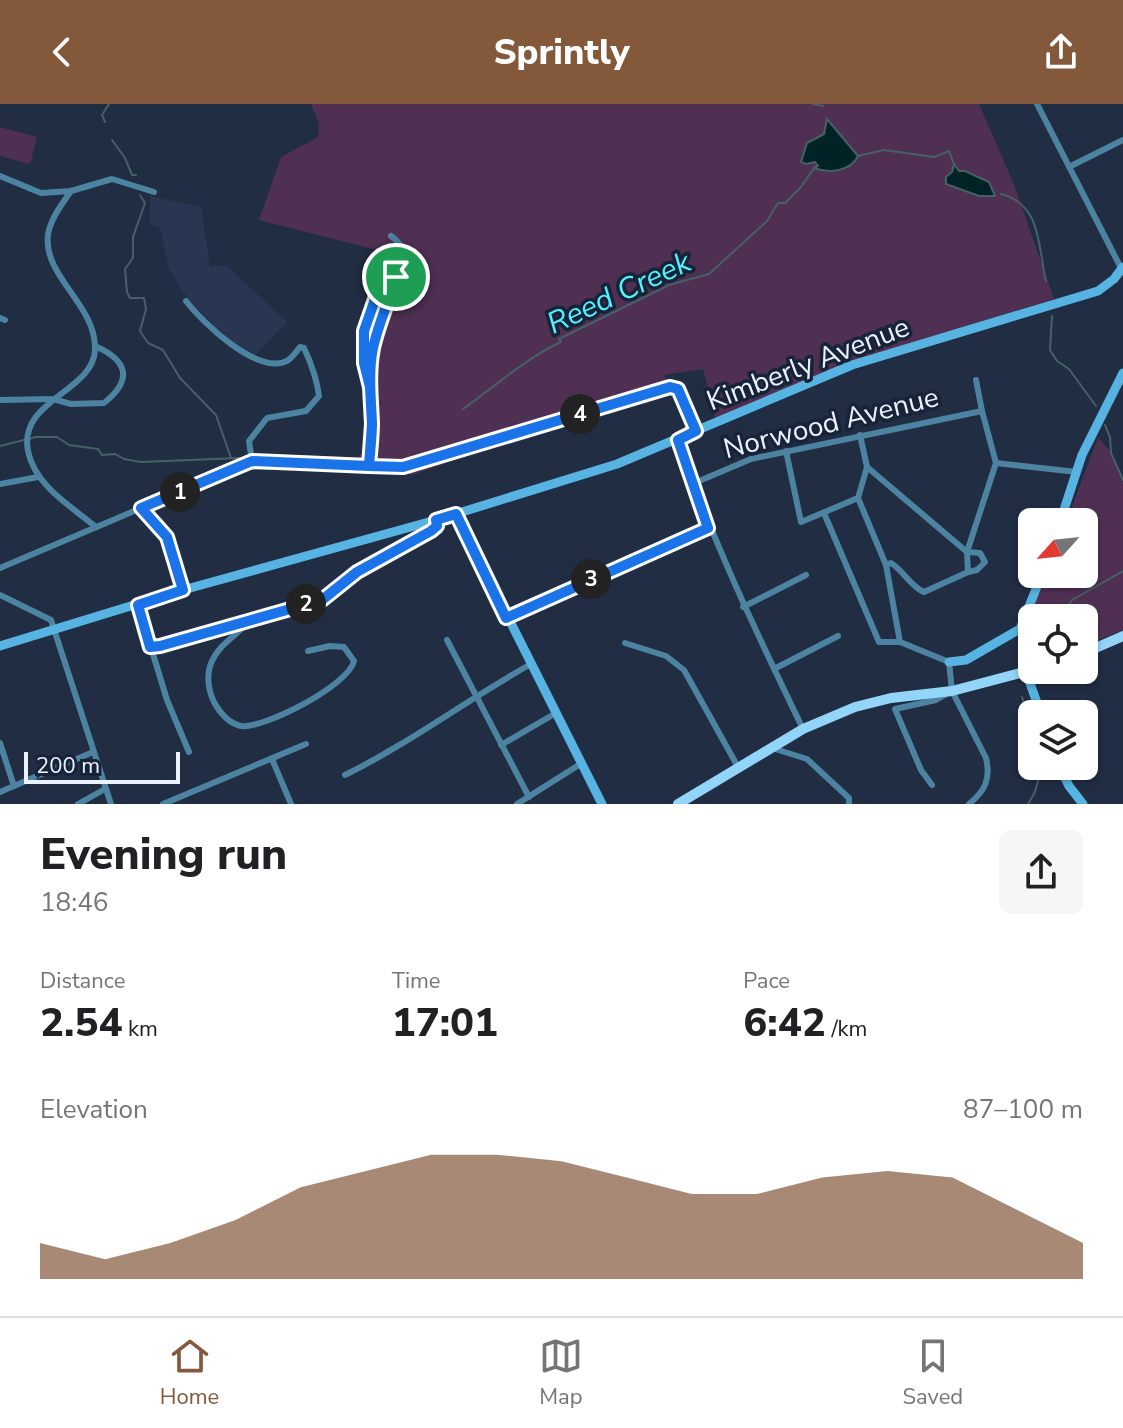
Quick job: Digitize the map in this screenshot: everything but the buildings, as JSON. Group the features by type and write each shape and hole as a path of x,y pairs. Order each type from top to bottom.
{"main road":[{"path":"1098,647 1123,636"},
{"path":"684,803 803,729 876,701 952,691 1018,674"}],"street":[{"path":"1037,104 1123,270"},
{"path":"1069,167 1123,140"},
{"path":"0,176 41,193 71,191 112,179 154,192"},
{"path":"71,191 54,217 48,234 49,245 55,266 90,320 95,346 90,367 40,412 27,440 30,461 38,477 96,527"},
{"path":"369,466 373,349 403,251 402,245 391,236"},
{"name":"Kimberly Avenue","path":"0,646 183,590 436,520 617,464 852,365 1098,291 1123,270"},
{"path":"370,387 364,363 364,331 380,285 396,277"},
{"path":"186,301 215,330 251,358 281,362 290,360 300,347 307,355 317,380 319,396 306,411 267,418 249,441 252,461"},
{"path":"0,400 53,399 71,404 104,403 122,381 124,369 119,359 95,346"},
{"path":"1065,508 1085,452 1123,373"},
{"name":"Norwood Avenue","path":"976,380 996,463"},
{"path":"0,568 252,461 403,467 670,387 678,389 696,431"},
{"name":"Norwood Avenue","path":"692,484 751,459 982,411"},
{"path":"860,435 867,467 858,498 886,565 900,642"},
{"path":"678,440 708,528 803,729"},
{"path":"786,451 801,522 858,498"},
{"path":"968,572 967,552 996,463 1078,472"},
{"path":"867,467 967,552 980,553 985,562 977,570 924,592 917,589 899,568 891,563 886,565"},
{"path":"0,484 38,477"},
{"path":"141,508 167,537 183,590"},
{"path":"824,513 879,642 900,642 949,662 966,660 1020,629 1036,588"},
{"path":"456,514 602,804"},
{"path":"150,647 322,600 357,572 431,531 437,526 436,520"},
{"path":"506,618 708,528"},
{"path":"743,607 806,575"},
{"path":"0,595 51,620 111,804"},
{"path":"138,605 167,700 189,752"},
{"path":"249,621 219,648 210,663 209,692 222,716 239,726 252,726 309,701 338,684 353,667 354,661 344,647 330,646 308,651"},
{"path":"774,669 838,636"},
{"path":"447,640 529,797"},
{"path":"625,643 666,656 684,670 738,767"},
{"path":"949,662 952,691 987,763 985,788 969,804"},
{"path":"345,775 402,745 476,695 531,664"},
{"path":"932,785 921,770 895,709 936,700 952,691"},
{"path":"501,745 556,713"},
{"path":"0,743 14,786"},
{"path":"163,804 306,744"},
{"path":"770,747 807,759 849,798 849,804"},
{"path":"0,792 93,752"},
{"path":"272,759 291,804"},
{"path":"517,804 582,763"},
{"path":"1066,780 1083,804"},
{"path":"78,804 105,789"}],"shaded area":[{"path":"311,104 979,104 1013,182 1054,299 843,364 716,420 703,369 664,375 668,383 412,475 355,460 364,452 369,436 358,342 385,252 259,220 281,157 318,137 319,124"},
{"path":"827,119 858,156 850,165 839,170 820,170 814,168 818,166 815,162 801,162 807,143 824,134"},
{"path":"0,127 37,137 30,164 0,156"},
{"path":"954,164 959,171 989,182 995,196 979,196 946,184 946,177 952,172"},
{"path":"150,196 201,207 210,266 227,266 287,322 254,356 240,348 196,308 181,289 169,269 160,228 150,224"},
{"path":"1098,438 1110,451 1123,480 1123,630 1098,640 1098,604 1035,604 1041,588 1098,588 1098,508 1071,508"}],"waterway":[{"path":"105,122 102,115 109,104"},
{"path":"813,104 823,106"},
{"path":"112,140 132,175 136,175"},
{"name":"Reed Creek","path":"858,156 884,150 934,157 949,151 954,164"},
{"name":"Reed Creek","path":"463,409 524,364 561,342 559,339 669,285 709,274 767,221 778,203 785,203 801,187 814,168"},
{"name":"Reed Creek","path":"1001,194 1014,199 1031,217 1046,281"},
{"path":"140,195 145,203 133,237 133,258 125,269 130,298 144,298 146,309 140,331 148,343 163,350 180,378 216,415 231,458"},
{"name":"Reed Creek","path":"1052,316 1050,350 1057,361 1069,369 1096,406"},
{"name":"Reed Creek","path":"1105,425 1111,453 1123,480"},
{"name":"Reed Creek","path":"0,446 36,437 57,437 69,445 98,449 102,455 115,454 141,462 239,458"},
{"name":"Reed Creek","path":"246,469 329,469"},
{"name":"Reed Creek","path":"1069,604 1123,571"},
{"name":"Reed Creek","path":"1028,804 1038,780"}],"route":[{"path":"396,277 373,349 372,371 370,387 369,393 372,424 369,466 252,461 141,508 167,537 183,590 138,605 150,647 322,600 357,572 431,531 437,526 436,520 456,514 506,618 708,528 678,440 696,431 678,389 670,387 403,467 369,466 372,424 370,387 364,363 364,331 380,285 396,277"}]}
